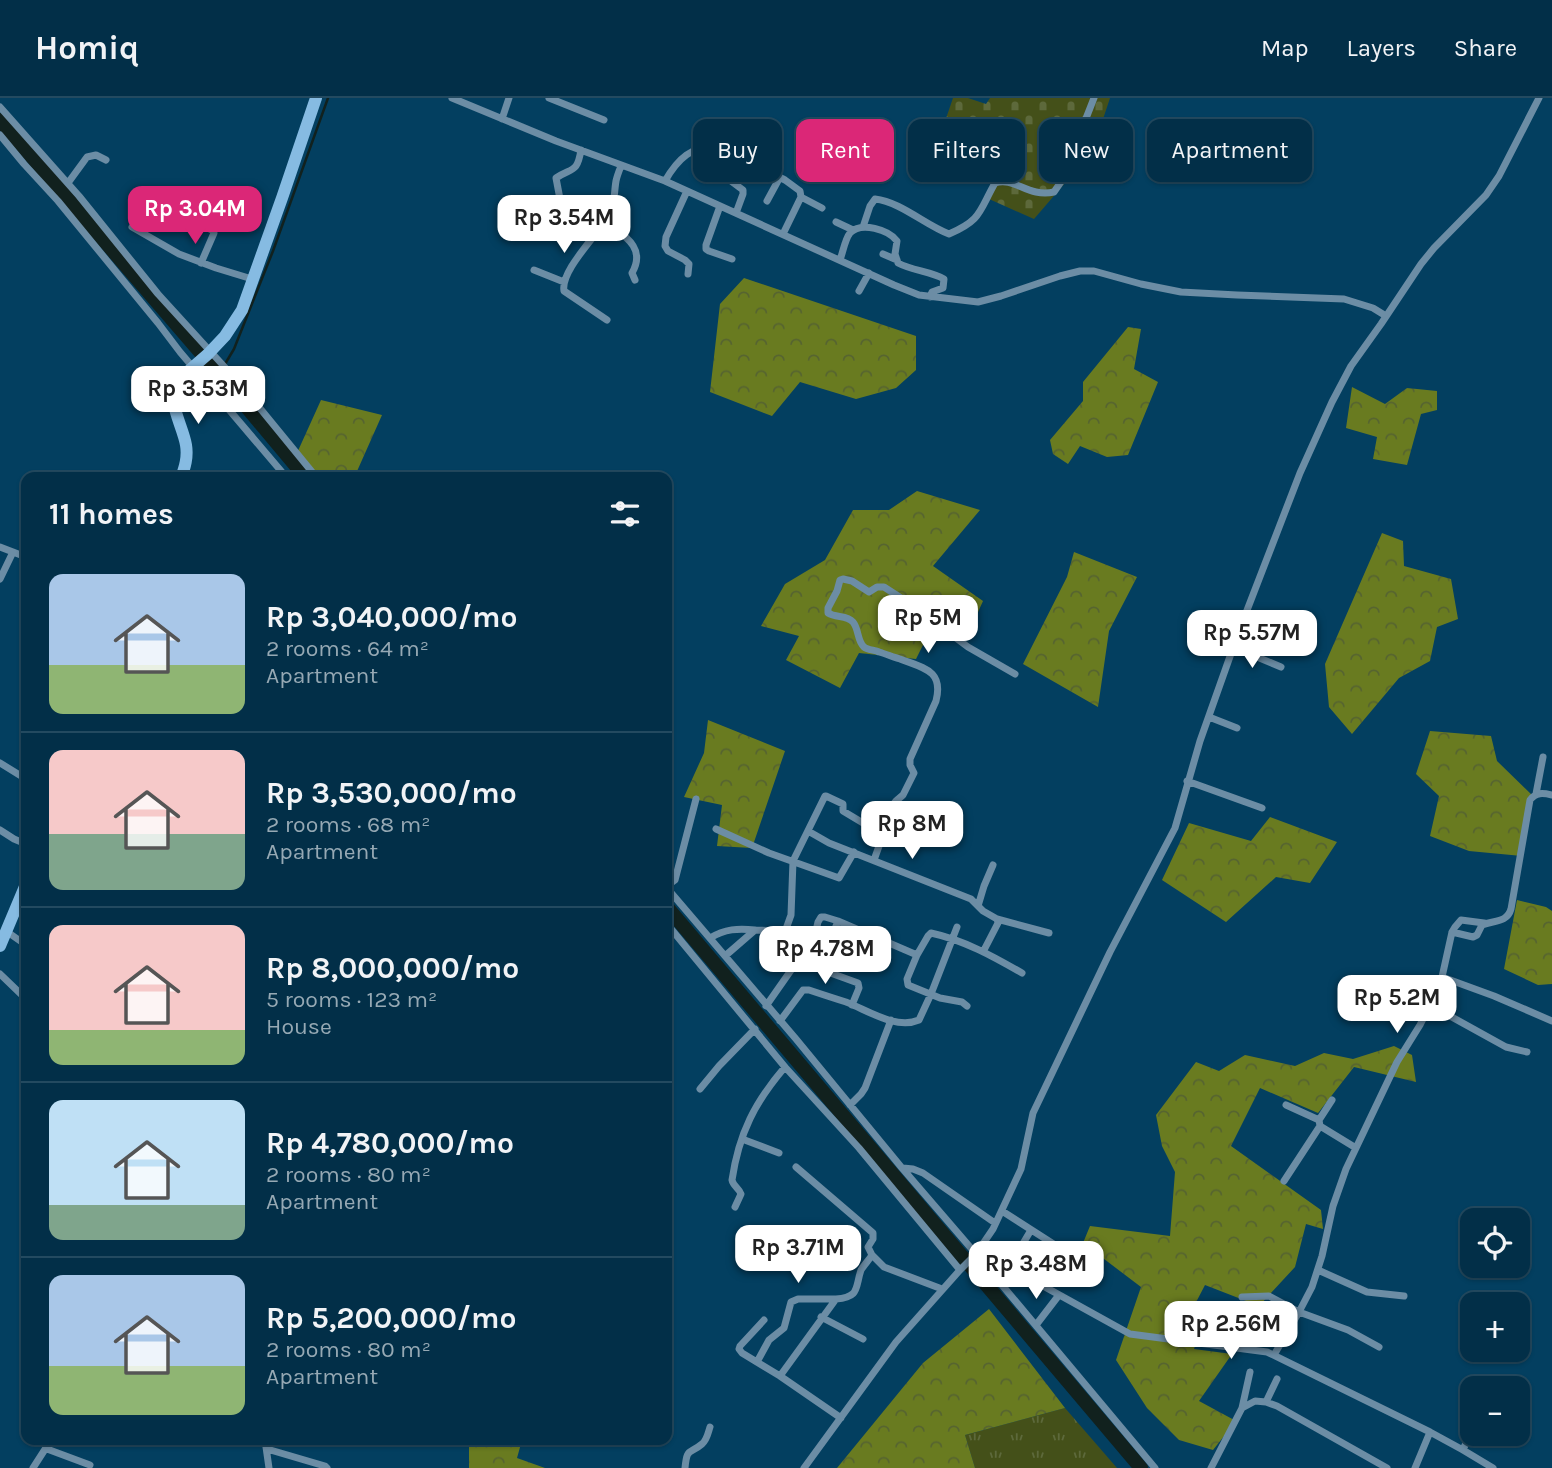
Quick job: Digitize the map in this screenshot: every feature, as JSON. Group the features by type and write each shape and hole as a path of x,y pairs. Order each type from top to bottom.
{"main road":[{"path":"183,472 186,446 172,392 177,381 225,336 242,310 316,98"},
{"path":"0,946 21,896"}],"street":[{"path":"452,98 665,181 907,291 930,297 978,302 1060,276 1094,271 1181,292 1344,299 1373,308 1387,316"},
{"path":"502,118 509,98"},
{"path":"549,98 604,120"},
{"path":"863,227 875,199 895,205 949,233 974,221 995,183 999,181 1007,180 1035,192 1054,192 1076,160 1083,126 1094,98"},
{"path":"804,1468 896,1342 983,1246 1002,1211 1021,1169 1033,1113 1110,952 1175,828 1187,781 1233,647 1300,473 1332,402 1350,366 1421,264 1486,195 1505,165 1539,98"},
{"path":"0,107 68,183 158,293 283,472"},
{"path":"0,135 111,265 202,359 241,386 312,472"},
{"path":"560,199 556,178 574,170 581,150"},
{"path":"665,181 672,168 693,151"},
{"path":"68,183 87,157 96,155 106,160"},
{"path":"607,320 564,291 564,282 611,212 621,166"},
{"path":"782,179 800,191 801,197 783,234"},
{"path":"732,182 743,190 736,213"},
{"path":"767,201 776,182"},
{"path":"687,191 666,237 665,246 668,251 689,264 688,274"},
{"path":"801,197 822,208"},
{"path":"720,206 706,249 732,259"},
{"path":"605,221 636,248 636,266 632,273 635,279"},
{"path":"836,222 853,230"},
{"path":"197,223 214,233 201,263"},
{"path":"840,260 849,234 863,227 881,230 894,237 897,241 897,260"},
{"path":"132,228 178,254 252,279"},
{"path":"883,254 911,269 944,279 943,288 932,292 930,297"},
{"path":"534,270 564,282"},
{"path":"859,291 869,273"},
{"path":"0,547 21,556"},
{"path":"0,579 13,552"},
{"path":"874,860 889,825 884,816 903,796 914,773 910,765 911,759 936,701 938,683 933,674 919,665 865,648 855,624 850,619 828,613 840,580 852,581 869,592 877,587 884,587 901,598 909,599 916,603 925,618 1015,674"},
{"path":"1233,647 1281,667"},
{"path":"1209,717 1237,728"},
{"path":"1274,1355 1312,1287 1333,1206 1346,1169 1397,1062 1430,1005 1442,977 1454,926 1461,920 1485,923 1502,920 1510,913 1529,804 1536,794 1543,757"},
{"path":"0,763 21,776"},
{"path":"1187,781 1262,808"},
{"path":"1536,794 1552,795"},
{"path":"710,938 731,929 786,929 791,915 793,861 825,796 843,804 843,811 883,835"},
{"path":"672,883 675,880 696,799"},
{"path":"716,829 769,853 839,878 854,852"},
{"path":"0,830 21,842"},
{"path":"808,831 829,843 971,899 983,912 997,919 1049,933"},
{"path":"978,906 993,866"},
{"path":"672,893 1155,1468"},
{"path":"766,1006 794,966 805,966 809,960 823,916 917,955"},
{"path":"983,952 998,924 997,919"},
{"path":"821,964 838,921"},
{"path":"1452,932 1473,937 1485,923"},
{"path":"780,1021 803,990 891,1020 908,1023 919,1020 957,927"},
{"path":"672,930 785,1067 859,1148 961,1269"},
{"path":"725,956 755,930"},
{"path":"6,931 21,942"},
{"path":"967,1006 908,985 917,955 931,933 983,952 1022,973"},
{"path":"809,960 821,964 825,971 858,982 859,988 852,1005"},
{"path":"0,974 21,994"},
{"path":"1442,977 1552,1021"},
{"path":"1430,1005 1506,1047 1527,1052"},
{"path":"850,1105 865,1088 891,1020"},
{"path":"700,1088 755,1029"},
{"path":"735,1207 741,1194 732,1180 750,1116 766,1089 785,1067"},
{"path":"1284,1181 1332,1100"},
{"path":"1286,1105 1320,1123 1356,1148"},
{"path":"742,1139 779,1153"},
{"path":"796,1167 873,1233 868,1247 884,1267 942,1289"},
{"path":"902,1168 918,1171 932,1178 995,1223"},
{"path":"1002,1211 1055,1245"},
{"path":"1009,1267 1031,1230"},
{"path":"983,1246 1009,1267 1130,1334 1255,1350 1274,1355 1463,1450 1493,1468"},
{"path":"757,1362 769,1340 784,1328 791,1302 798,1299 851,1296 859,1282 863,1266 872,1255"},
{"path":"1318,1270 1367,1292 1404,1296"},
{"path":"1036,1325 1059,1295"},
{"path":"1242,1297 1269,1296 1299,1312 1348,1330 1380,1346"},
{"path":"780,1376 836,1298"},
{"path":"821,1317 863,1339"},
{"path":"764,1320 740,1346 742,1353 841,1418"},
{"path":"1211,1468 1242,1408 1250,1372"},
{"path":"1266,1402 1277,1379"},
{"path":"1242,1408 1255,1401 1277,1406 1387,1468"},
{"path":"685,1468 688,1453 706,1440 710,1427"},
{"path":"1415,1468 1430,1433"},
{"path":"33,1468 49,1445"},
{"path":"266,1445 269,1468"},
{"path":"1463,1450 1465,1446"},
{"path":"47,1449 90,1465"},
{"path":"267,1449 327,1468"}],"green space":[{"path":"953,98 968,98 986,104 990,98 1110,98 1103,119 1039,119 1039,182 1066,182 1034,219 989,199 996,182 1025,182 1025,119 946,119"},
{"path":"744,278 916,336 916,370 896,388 856,399 800,382 772,416 710,392 720,304"},
{"path":"1128,327 1141,329 1134,369 1158,382 1128,455 1107,457 1080,446 1068,464 1053,454 1050,440 1083,401 1083,382"},
{"path":"1352,387 1385,404 1407,388 1437,391 1437,410 1421,414 1407,465 1373,459 1377,437 1346,428"},
{"path":"321,400 382,415 357,472 316,472 297,453"},
{"path":"917,491 980,510 933,566 983,601 970,630 940,611 916,659 859,653 840,688 786,660 799,636 761,626 785,584 825,560 853,510 889,510"},
{"path":"1382,533 1403,541 1404,566 1451,579 1458,619 1437,627 1430,661 1399,678 1352,734 1329,707 1325,664"},
{"path":"1074,552 1137,577 1109,631 1098,707 1023,664 1067,577"},
{"path":"708,720 785,751 752,848 717,846 722,805 684,797 704,753"},
{"path":"1430,731 1491,736 1497,761 1533,796 1522,856 1469,851 1430,836 1439,796 1416,774"},
{"path":"1270,817 1337,842 1310,883 1276,877 1226,922 1162,880 1189,823 1251,841"},
{"path":"1517,900 1552,911 1552,984 1538,985 1504,969"},
{"path":"1394,1046 1412,1055 1416,1082 1354,1067 1318,1113 1260,1088 1231,1146 1321,1210 1323,1229 1306,1224 1295,1267 1259,1306 1205,1285 1192,1310 1206,1315 1194,1349 1232,1354 1199,1401 1236,1421 1213,1450 1179,1440 1147,1408 1116,1360 1141,1287 1083,1243 1090,1226 1170,1236 1175,1172 1162,1146 1156,1115 1196,1062 1219,1071 1245,1055 1295,1066 1324,1053 1353,1059"},
{"path":"989,1309 1065,1408 965,1435 975,1468 837,1468 923,1363"},
{"path":"1065,1408 1117,1468 975,1468 965,1435"},
{"path":"469,1445 521,1445 517,1458 545,1468 469,1468"}],"waterway":[{"path":"219,374 234,349 273,251 328,98"},
{"path":"0,120 301,472"},
{"path":"672,913 1141,1468"}]}
